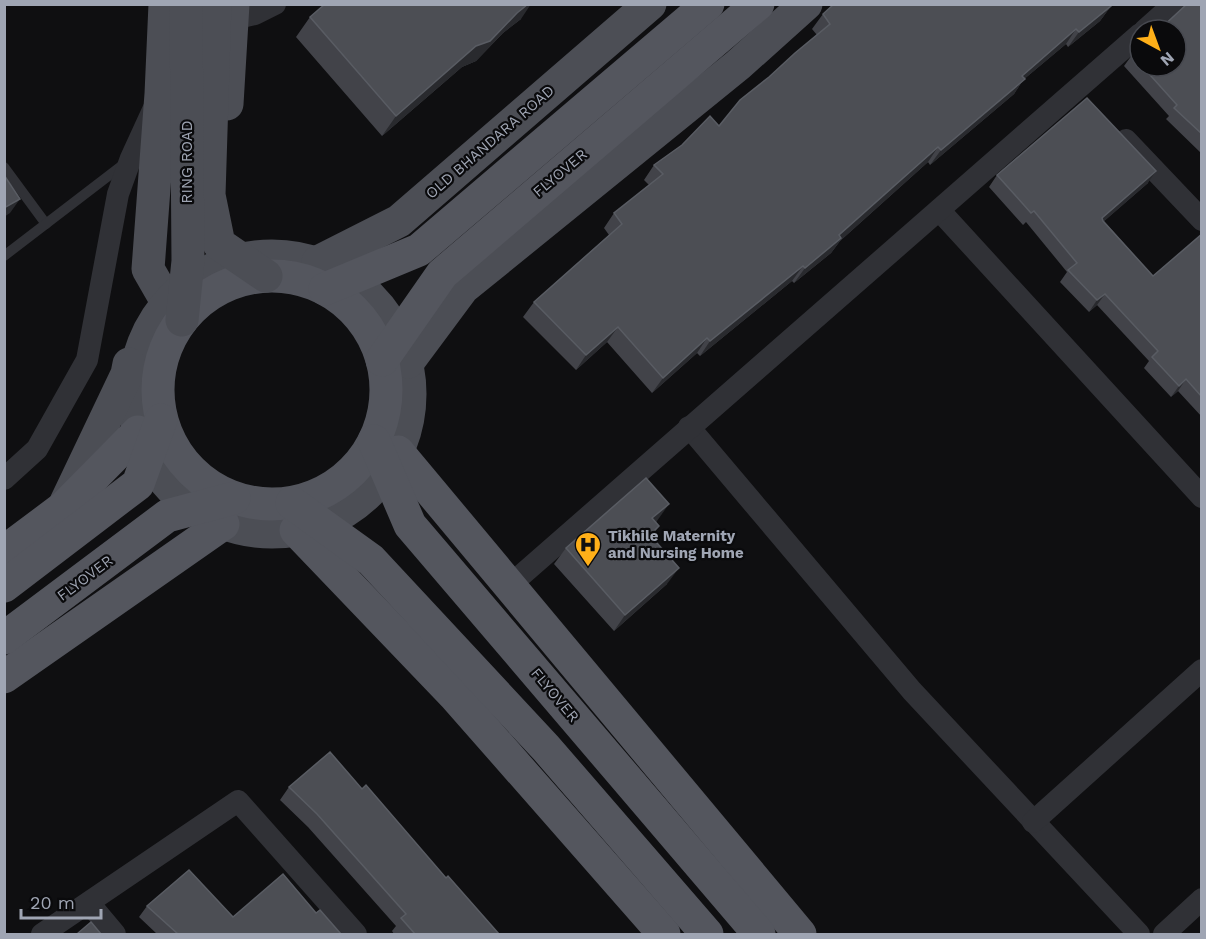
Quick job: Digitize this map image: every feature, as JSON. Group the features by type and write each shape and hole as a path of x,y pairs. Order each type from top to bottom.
{"highway":[{"path":"322,275 419,250 708,4"},
{"name":"FLYOVER","path":"758,4 442,274 395,361 386,387 383,414 386,446 410,525 759,934"},
{"name":"FLYOVER","path":"4,586 138,484 164,350 174,311 262,266 297,278 322,275 395,361"},
{"name":"FLYOVER","path":"149,426 228,511"},
{"path":"4,552 63,507 149,426"},
{"name":"FLYOVER","path":"4,638 168,516 228,511 263,504 294,517 386,446"},
{"path":"386,446 509,586 801,934"},
{"path":"4,677 228,511"},
{"path":"294,517 664,934"},
{"path":"294,517 371,560 546,748 707,934"}],"main road":[{"path":"63,507 128,374 148,269 165,4"},
{"name":"RING ROAD","path":"174,311 188,261 186,4"},
{"name":"OLD BHANDARA ROAD","path":"322,275 399,221 650,4"},
{"path":"395,361 463,288 738,65 806,4"},
{"name":"RING ROAD","path":"227,9 209,195 219,244 262,266"},
{"path":"148,269 174,311"}],"street":[{"path":"227,9 255,14 275,4"},
{"path":"1158,18 1174,4"},
{"path":"509,586 939,210 1085,97 1128,48"},
{"path":"4,478 37,449 87,360 118,194 131,158 161,94"},
{"path":"1109,121 1202,220"},
{"path":"939,210 1202,497"},
{"path":"689,427 912,691 1139,934"},
{"path":"1033,822 1202,670"},
{"path":"42,934 238,801 356,934"},
{"path":"1164,934 1202,898"},
{"path":"89,903 115,934"}],"lane":[{"path":"4,256 131,158"},
{"path":"4,167 46,224"}],"building":[{"path":"325,4 528,4 490,41 476,46 396,116 310,17"},
{"path":"834,4 1110,4 1111,6 1079,32 1076,29 1022,76 1025,79 941,150 938,147 839,235 841,238 805,268 803,266 710,341 707,338 663,378 618,327 586,355 534,302 622,224 614,213 663,174 654,165 682,145 710,116 719,126 740,100 830,24 823,14"},
{"path":"1187,4 1202,4 1202,134 1174,108 1177,105 1153,78 1188,78 1188,18 1172,18"},
{"path":"1087,98 1156,171 1102,218 1103,221 1153,276 1202,234 1202,397 1186,379 1179,386 1152,357 1158,351 1105,294 1097,300 1068,270 1077,263 1034,211 1031,213 997,175"},
{"path":"4,175 20,199 4,208"},
{"path":"646,478 669,504 652,518 659,526 650,535 679,568 625,615 566,548"},
{"path":"330,752 362,789 366,785 446,878 448,876 499,934 415,934 401,918 406,914 317,814 289,787"},
{"path":"189,870 233,917 283,874 316,913 320,910 341,934 178,934 147,906"},
{"path":"91,922 101,934 77,934"}],"place":[{"name":"Tikhile Maternity and Nursing Home","path":"588,568"}]}
